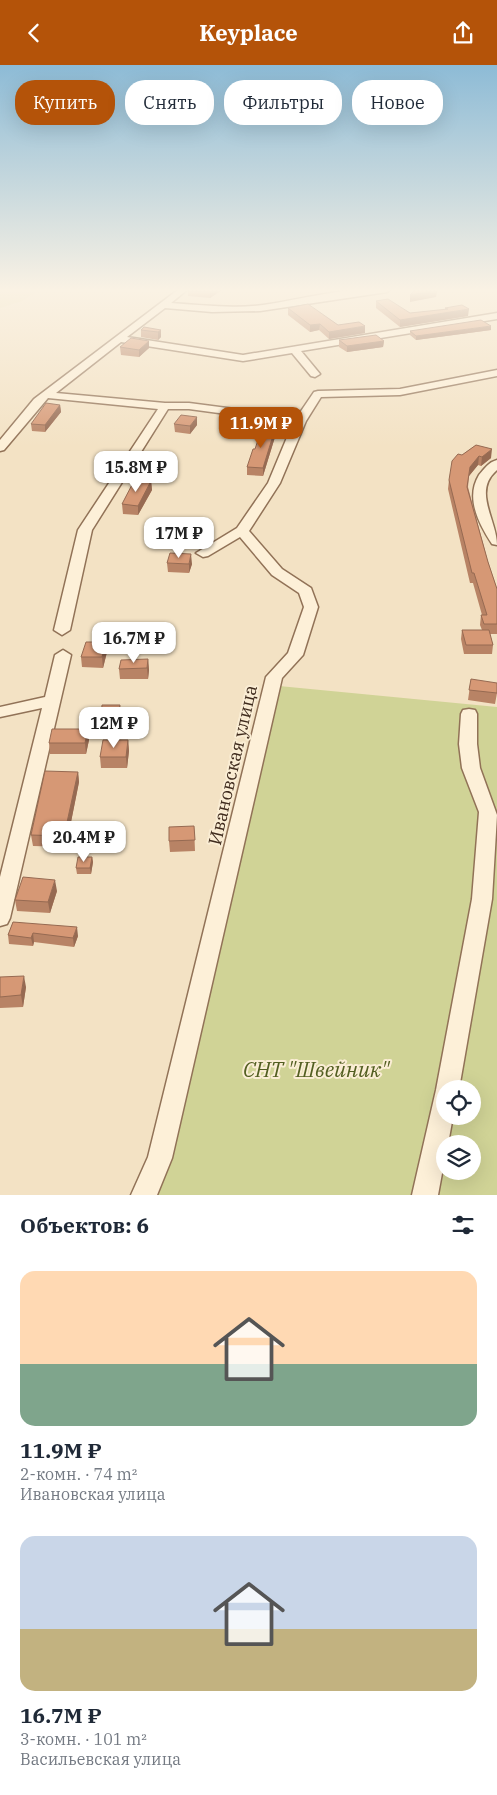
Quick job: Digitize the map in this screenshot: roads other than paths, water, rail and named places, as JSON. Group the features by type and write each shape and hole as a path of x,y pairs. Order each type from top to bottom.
{"street":[{"path":"0,448 38,401 115,342"},
{"path":"138,342 243,357 339,342"},
{"path":"294,349 315,374"},
{"path":"203,553 242,531 274,483 300,421 318,394 400,392 497,373"},
{"path":"46,395 165,406 189,406 300,421"},
{"path":"62,630 86,530 165,406"},
{"path":"497,464 487,470 482,478 479,495 487,526 497,541"},
{"name":"Ивановская улица","path":"144,1195 160,1158 274,677 295,655 311,607 306,591 277,572 242,531"},
{"path":"0,918 63,655"},
{"path":"0,712 52,701"},
{"path":"448,1080 482,899 488,812 471,768 468,743 469,714"},
{"path":"425,1195 439,1125"}],"park label":[{"name":"СНТ \"Швейник\"","path":"316,1070"}]}
